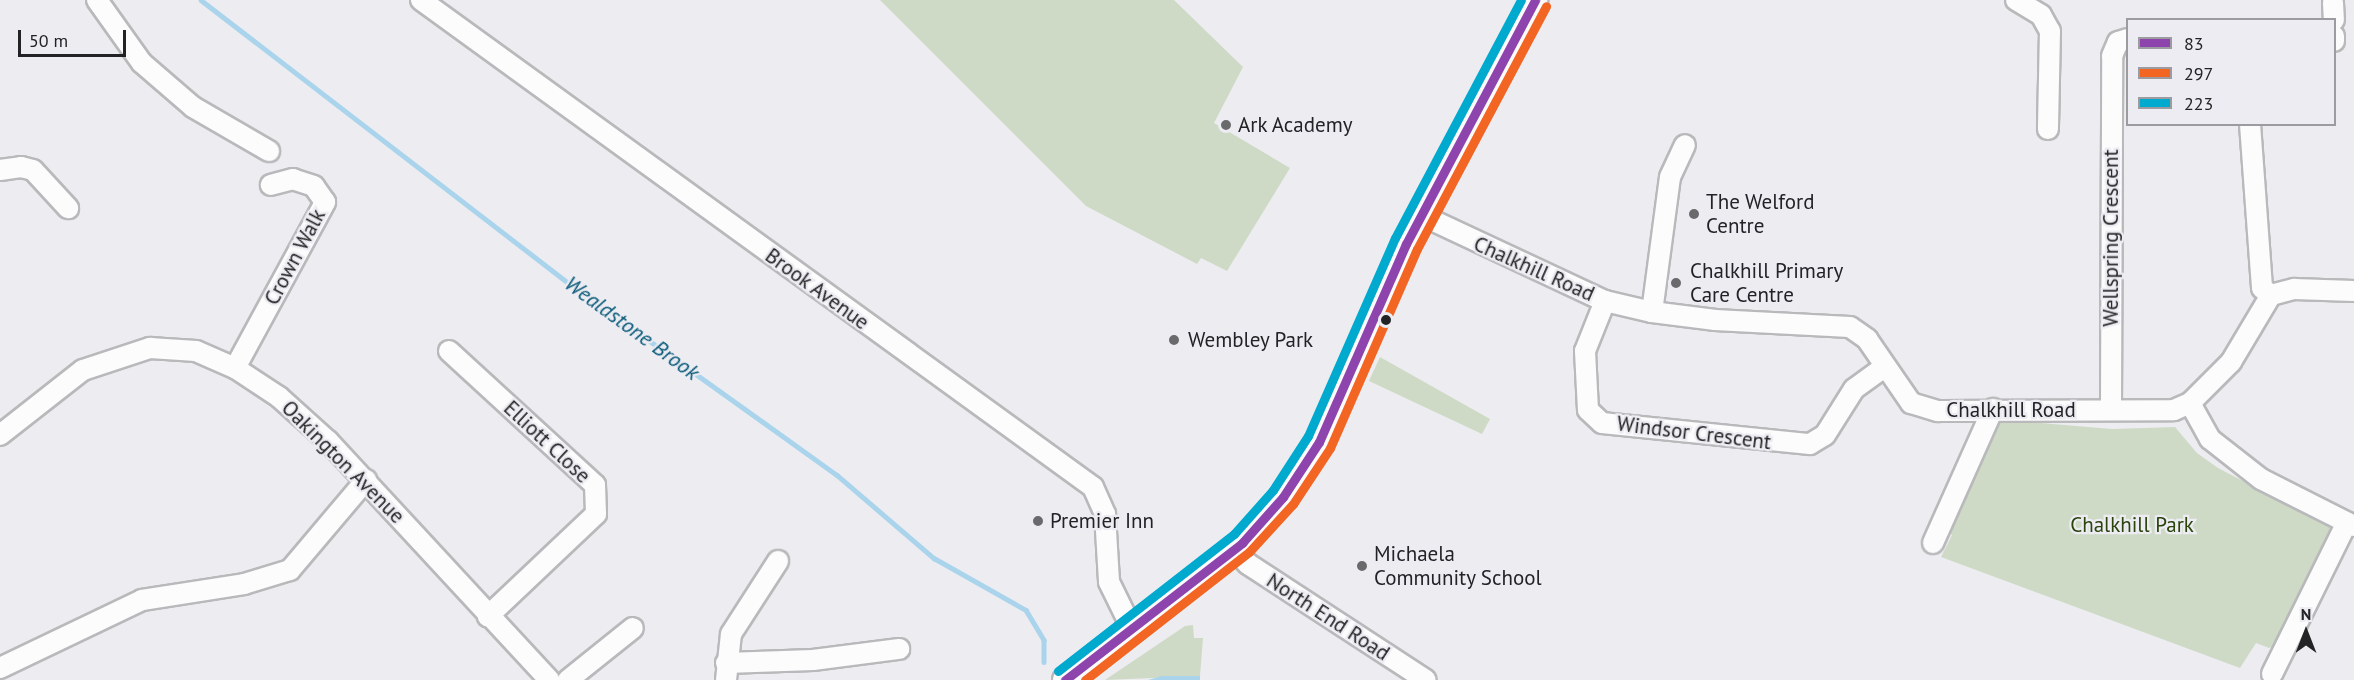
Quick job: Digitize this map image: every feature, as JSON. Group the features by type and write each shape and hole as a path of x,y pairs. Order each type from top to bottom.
{"main road":[{"path":"1065,680 1199,578 1240,551 1283,496 1319,442 1352,374 1421,215 1535,0"}],"street":[{"path":"97,0 142,63 193,107 269,151"},
{"name":"Brook Avenue","path":"421,0 1093,487 1105,514 1109,582 1132,629"},
{"path":"2016,0 2041,15 2050,31 2048,129"},
{"name":"Wellspring Crescent","path":"2111,410 2112,56 2118,42 2126,39"},
{"path":"2250,126 2262,288 2271,295"},
{"path":"1652,312 1670,177 1685,145"},
{"path":"0,170 21,166 33,170 68,208"},
{"name":"Crown Walk","path":"235,368 325,202 314,186 293,179 271,185"},
{"name":"Chalkhill Road","path":"1421,215 1605,301 1652,312 1715,320 1850,327 1866,339 1883,368 1911,403 1938,411 2174,410 2190,403"},
{"path":"2272,674 2350,524 2261,479 2210,439 2190,403 2230,362 2271,295 2294,289 2354,291"},
{"name":"Windsor Crescent","path":"1605,301 1585,351 1588,410 1602,423 1810,444 1825,435 1854,389 1883,368"},
{"name":"Oakington Avenue","path":"0,435 83,370 150,348 196,351 235,368 279,397 366,480 488,616 549,680"},
{"name":"Elliott Close","path":"450,351 595,485 596,514 488,616"},
{"path":"1933,543 1993,409"},
{"path":"0,668 142,600 244,584 290,570 366,480"},
{"name":"North End Road","path":"1240,551 1426,680"},
{"path":"778,561 731,634 726,671 899,649"},
{"path":"568,680 633,628"}],"green space":[{"path":"880,0 1174,0 1243,67 1214,123 1290,168 1227,271 1201,258 1197,264 1086,206"},
{"path":"1380,357 1490,419 1482,434 1369,381"},
{"name":"Chalkhill Park","path":"1993,419 2112,429 2175,427 2197,453 2218,468 2336,529 2275,645 2269,648 2256,643 2240,668 1941,557 1952,535 1947,531"},
{"path":"1193,625 1194,638 1203,638 1200,676 1105,680 1185,626"}],"water":[{"path":"1162,676 1200,676 1200,680 1148,680"}],"waterway":[{"name":"Wealdstone Brook","path":"201,0 573,286 837,475 934,558 1026,610 1044,640 1044,662"}],"transit line":[{"name":"223","path":"1058,671 1234,534 1273,490 1308,436 1395,238 1521,0"},
{"name":"83","path":"1065,680 1242,543 1283,497 1319,442 1406,244 1535,0"},
{"name":"297","path":"1085,680 1249,552 1293,504 1330,448 1417,249 1546,6"}],"place":[{"name":"Ark Academy","path":"1226,125"},
{"name":"The Welford Centre","path":"1694,214"},
{"name":"Chalkhill Primary Care Centre","path":"1676,283"},
{"name":"Wembley Park","path":"1174,340"},
{"name":"Premier Inn","path":"1038,521"},
{"name":"Michaela Community School","path":"1362,566"}]}
